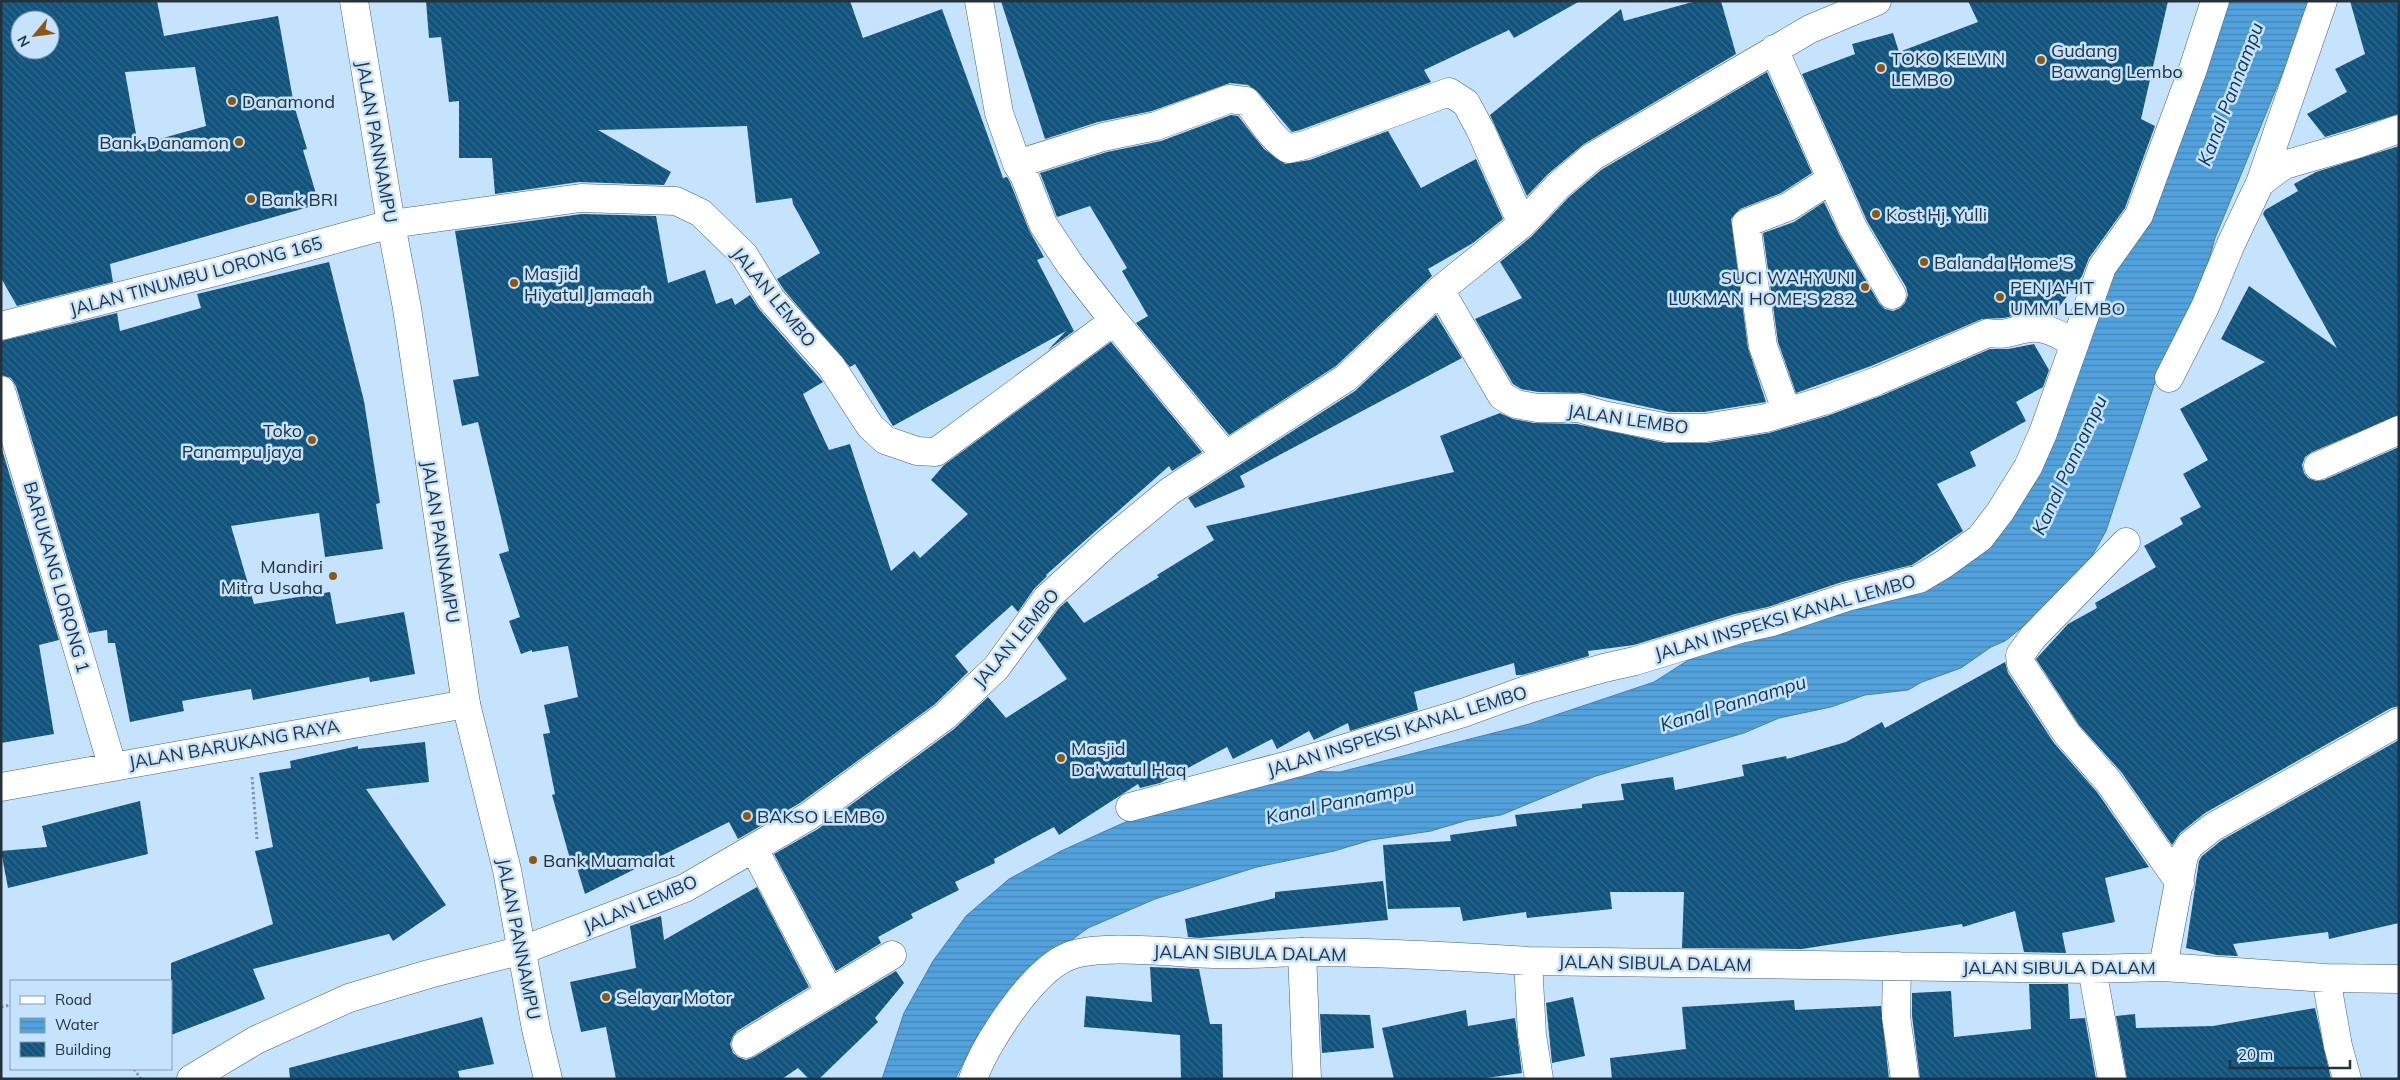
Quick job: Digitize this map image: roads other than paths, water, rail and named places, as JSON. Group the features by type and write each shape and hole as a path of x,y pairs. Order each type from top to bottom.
{"street":[{"name":"JALAN PANNAMPU","path":"354,1 407,308 466,704 507,870 536,1028 548,1079"},
{"path":"979,1 998,113 1017,164 1024,175 1043,224 1071,266 1114,321 1225,455"},
{"name":"JALAN LEMBO","path":"192,1079 256,1040 349,998 429,974 523,950 685,888 816,811 945,716 996,668 1047,598 1107,542 1170,491 1298,411 1346,378 1440,290 1522,224 1558,186 1592,157 1810,29 1877,1"},
{"name":"JALAN INSPEKSI KANAL LEMBO","path":"1130,807 1288,766 1463,713 1529,689 1636,661 1740,629 1772,622 1847,597 1919,579 1980,538 2014,492 2028,467 2043,433 2102,267 2140,215 2193,69 2214,1"},
{"path":"2169,378 2205,307 2231,244 2260,183 2323,1"},
{"path":"1774,49 1852,228 1888,297"},
{"path":"1017,164 1103,137 1156,126 1229,99 1246,101 1259,116 1273,139 1288,150 1450,92 1466,103 1478,124 1522,224"},
{"path":"2260,183 2284,165 2357,144 2399,129"},
{"path":"1786,410 1763,346 1746,223 1788,207 1830,180"},
{"name":"JALAN LEMBO","path":"391,224 582,198 676,202 701,213 744,255 771,299 831,366 870,426 885,440 917,451 936,452 1114,321"},
{"name":"JALAN TINUMBU LORONG 165","path":"1,326 219,271 391,224"},
{"name":"JALAN LEMBO","path":"1440,290 1466,332 1490,380 1502,396 1516,404 1537,408 1580,408 1626,421 1687,429 1766,418 1786,410 1822,401 1877,381 1988,333 2005,335 2029,328 2039,328 2074,342"},
{"name":"BARUKANG LORONG 1","path":"1,390 112,765"},
{"path":"2318,466 2399,430"},
{"path":"2126,542 2025,646 2020,655 2021,664 2067,734 2108,782 2180,883"},
{"name":"JALAN BARUKANG RAYA","path":"1,787 112,765 466,704"},
{"path":"2163,967 2182,864 2190,845 2212,827 2399,722"},
{"path":"754,849 830,993"},
{"name":"JALAN SIBULA DALAM","path":"974,1079 978,1065 1005,1020 1030,989 1065,958 1084,952 1109,950 1216,954 1302,952 1446,956 1528,961 2092,969 2163,967 2326,978 2399,978"},
{"path":"1302,952 1307,1079"},
{"path":"746,1044 892,954"},
{"path":"1528,961 1532,1035 1539,1079"},
{"path":"1897,966 1896,1018 1906,1079"},
{"path":"2092,969 2112,1079"},
{"path":"2326,978 2334,1027 2347,1079"}],"water":[{"name":"Kanal Pannampu","path":"2221,1 2312,1 2215,238 2205,274 2154,385 2106,531 2092,556 2075,577 2029,622 2005,641 1991,647 1961,668 1922,682 1908,690 1865,695 1831,707 1779,718 1744,733 1596,776 1501,815 1468,820 1431,831 1371,840 1334,851 1257,867 1155,899 1088,928 1051,955 995,1010 976,1038 955,1079 882,1079 904,1013 933,961 966,916 1009,879 1061,851 1150,811 1299,771 1340,772 1529,724 1654,682 1690,659 1705,645 1976,548 2073,371"}],"place":[{"name":"Gudang Bawang Lembo","path":"2041,60"},
{"name":"TOKO KELVIN LEMBO","path":"1881,68"},
{"name":"Danamond","path":"232,101"},
{"name":"Bank Danamon","path":"239,142"},
{"name":"Bank BRI","path":"251,199"},
{"name":"Kost Hj. Yulli","path":"1876,214"},
{"name":"Balanda Home'S","path":"1924,262"},
{"name":"Masjid Hiyatul Jamaah","path":"514,283"},
{"name":"SUCI WAHYUNI LUKMAN HOME'S 282","path":"1865,287"},
{"name":"PENJAHIT UMMI LEMBO","path":"2000,297"},
{"name":"Toko Panampu jaya","path":"312,440"},
{"name":"Mandiri Mitra Usaha","path":"333,576"},
{"name":"Masjid Da'watul Haq","path":"1061,758"},
{"name":"BAKSO LEMBO","path":"747,816"},
{"name":"Bank Muamalat","path":"533,860"},
{"name":"Selayar Motor","path":"606,997"}]}
